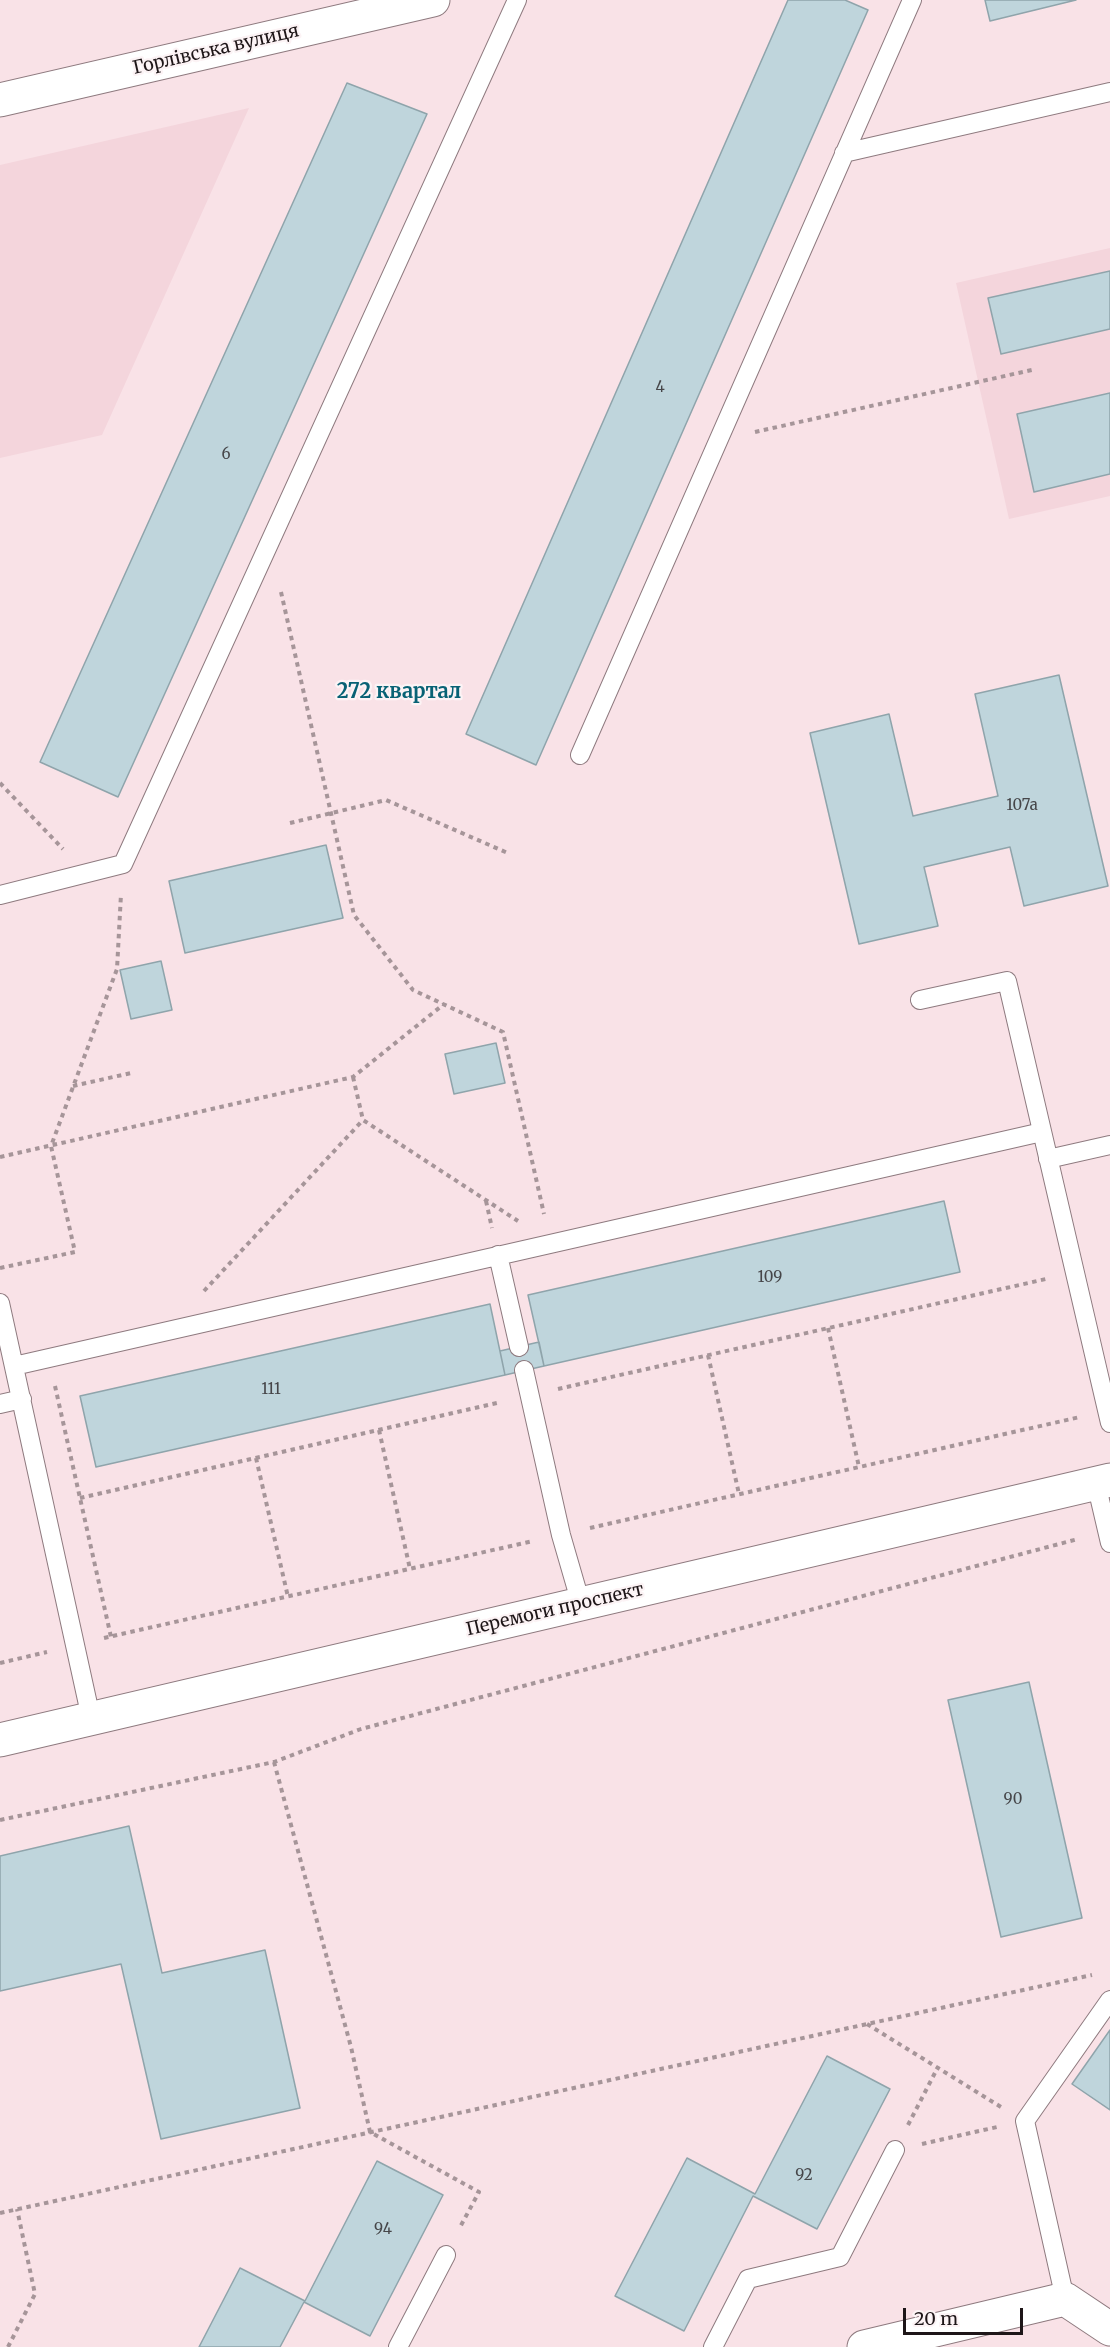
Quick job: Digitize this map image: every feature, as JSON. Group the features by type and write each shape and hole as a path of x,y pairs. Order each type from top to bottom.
{"street":[{"name":"Горлівська вулиця","path":"0,100 433,0"},
{"name":"Перемоги проспект","path":"0,1740 1103,1482"},
{"path":"873,2346 1065,2299 1110,2329"}],"lane":[{"path":"0,895 123,864 517,0"},
{"path":"580,754 912,0"},
{"path":"844,153 1110,92"},
{"path":"920,1000 1007,981 1108,1417"},
{"path":"14,1366 1042,1132"},
{"path":"1048,1159 1110,1145"},
{"path":"498,1255 519,1347"},
{"path":"0,1303 92,1718"},
{"path":"524,1370 561,1535 581,1604"},
{"path":"0,1404 22,1399"},
{"path":"1103,1482 1108,1537"},
{"path":"1065,2299 1024,2121 1110,2000"},
{"path":"713,2347 748,2279 840,2257 895,2150"},
{"path":"398,2347 446,2255"}],"path":[{"path":"718,441 1036,369"},
{"path":"270,541 354,915 413,990 504,1032 551,1243"},
{"path":"0,783 86,873"},
{"path":"290,823 386,800 510,854"},
{"path":"0,1268 75,1252 51,1146 117,969 123,864"},
{"path":"0,1158 353,1077 444,1004"},
{"path":"73,1086 131,1073"},
{"path":"353,1077 363,1120 551,1243"},
{"path":"168,1331 363,1120"},
{"path":"80,1497 1075,1272"},
{"path":"828,1328 859,1467"},
{"path":"708,1355 740,1494"},
{"path":"48,1358 111,1637 859,1467 1108,1417"},
{"path":"379,1430 410,1569"},
{"path":"256,1458 288,1597"},
{"path":"0,1820 274,1762 361,1729 1108,1537"},
{"path":"0,1663 77,1645"},
{"path":"274,1762 351,2047 370,2132 478,2192 446,2255"},
{"path":"0,2212 1098,1973"},
{"path":"867,2024 1024,2121"},
{"path":"895,2150 938,2067"},
{"path":"895,2150 1024,2121"},
{"path":"8,2347 35,2294 17,2209"}],"shaded area":[{"path":"249,108 102,435 0,458 0,165"},
{"path":"1110,248 1110,496 1009,519 956,283"}],"building":[{"path":"788,0 845,0 868,10 536,765 466,734"},
{"path":"985,0 1076,0 990,21"},
{"path":"347,83 427,114 118,797 40,762"},
{"path":"1110,271 1110,329 1001,354 988,298"},
{"path":"1110,393 1110,474 1034,492 1017,414"},
{"path":"1059,675 1108,886 1024,906 1010,847 924,867 938,926 859,944 810,733 889,714 913,816 998,796 975,694"},
{"path":"326,845 343,918 185,953 169,881"},
{"path":"161,961 172,1010 131,1019 120,970"},
{"path":"496,1043 505,1083 454,1094 445,1054"},
{"path":"944,1201 960,1272 544,1366 528,1295"},
{"path":"490,1304 505,1375 96,1467 80,1396"},
{"path":"539,1342 544,1366 505,1375 500,1351"},
{"path":"1029,1682 1082,1918 1001,1937 948,1700"},
{"path":"129,1826 162,1973 265,1950 300,2108 161,2139 121,1964 0,1991 0,1856"},
{"path":"1110,2030 1110,2110 1072,2084"},
{"path":"827,2056 890,2089 817,2229 753,2196 684,2331 615,2296 687,2158 755,2194"},
{"path":"377,2161 443,2195 370,2336 304,2302 280,2347 199,2347 240,2268 305,2301"}],"district":[{"name":"272 квартал","path":"399,692"}]}
